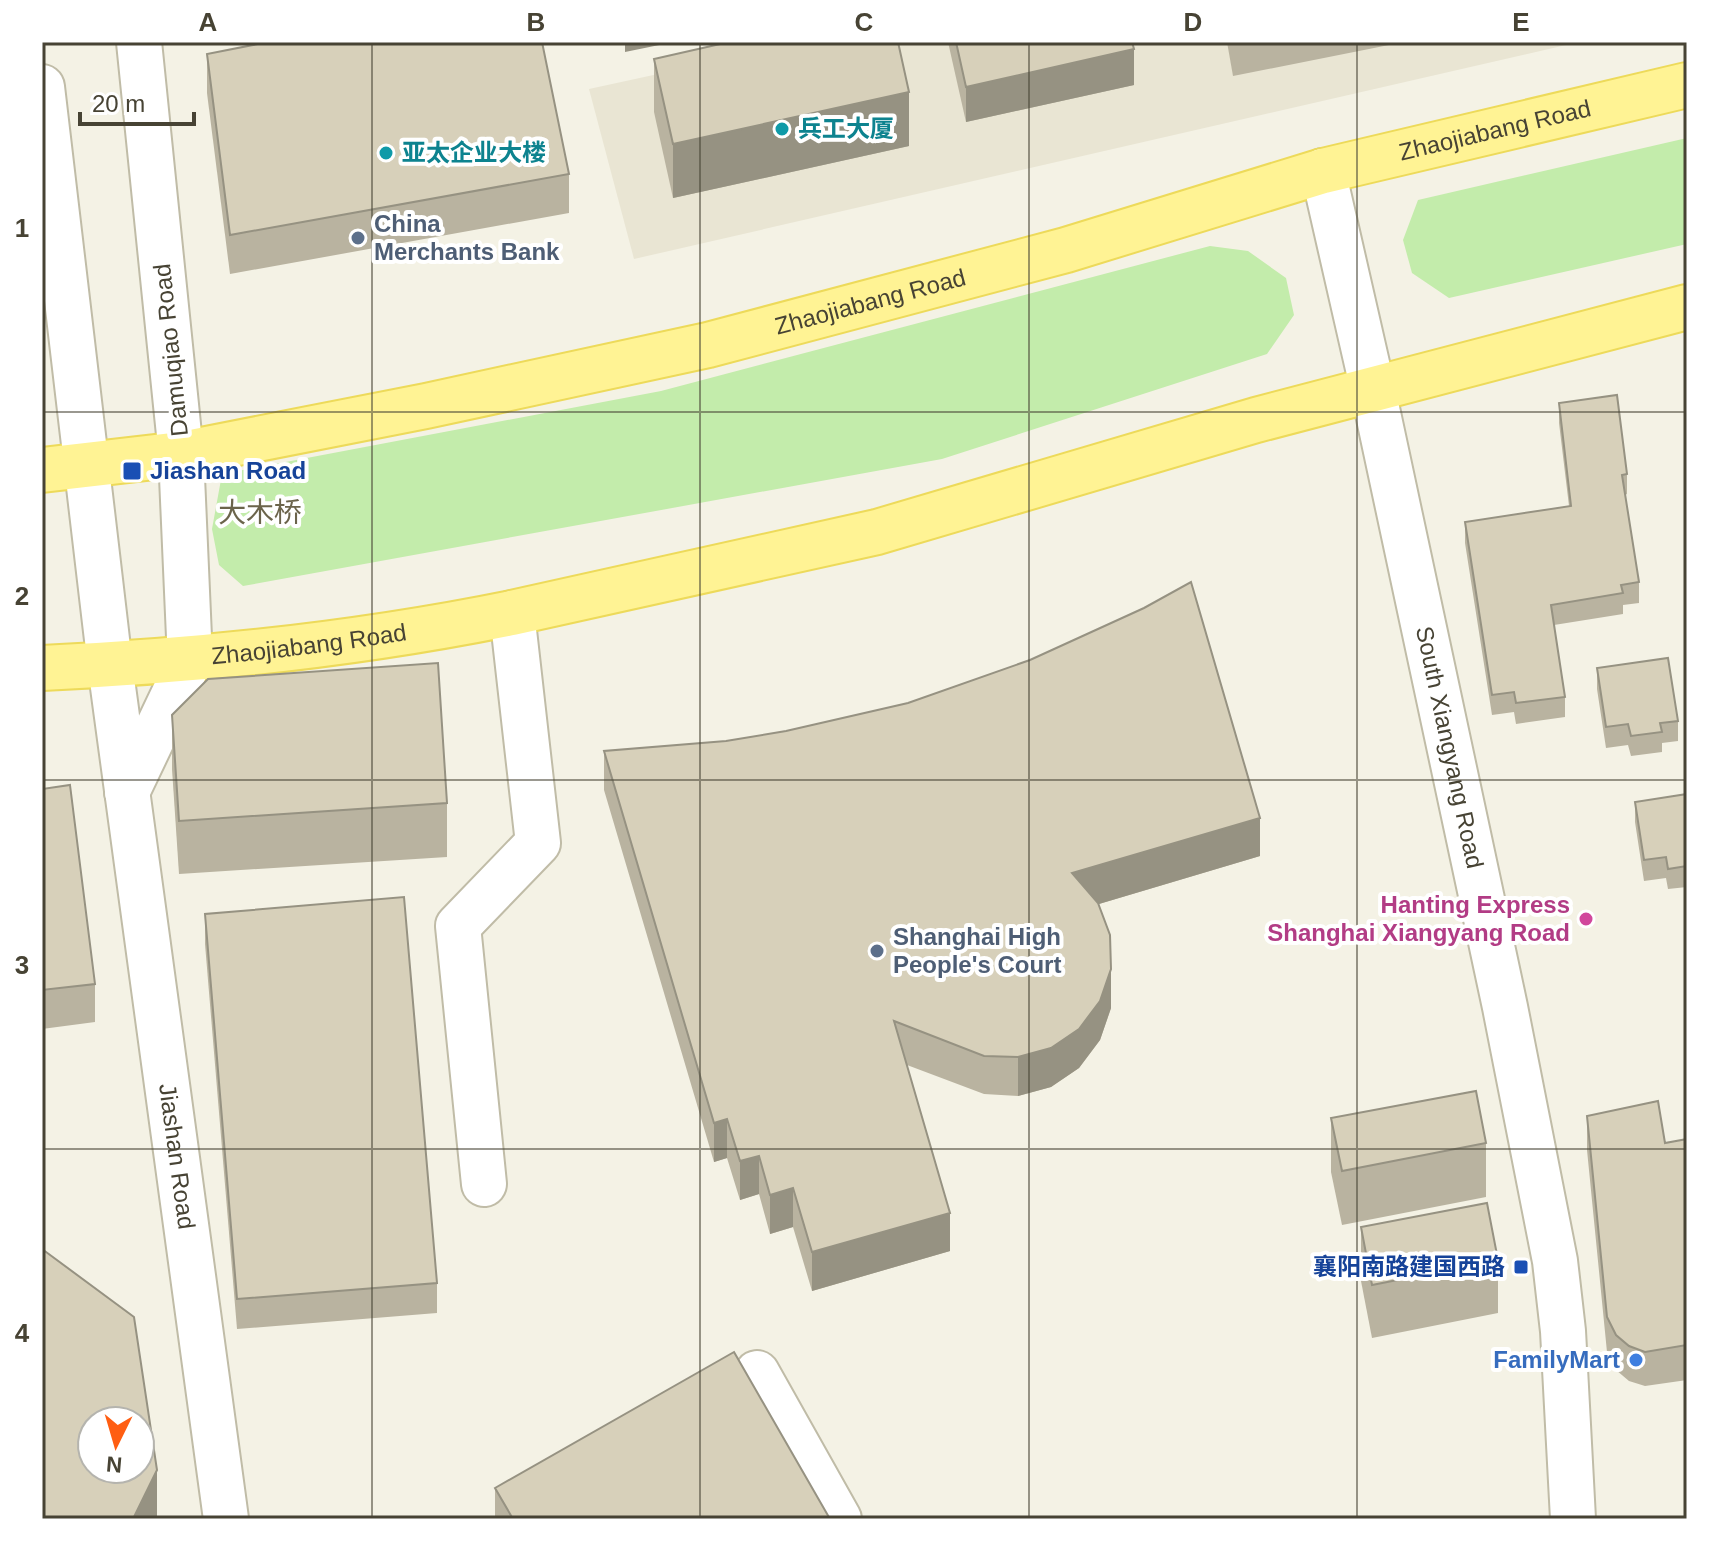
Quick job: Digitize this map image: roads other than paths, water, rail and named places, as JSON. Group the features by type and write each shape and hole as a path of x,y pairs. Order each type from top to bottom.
{"main road":[{"name":"Zhaojiabang Road","path":"42,470 181,454 426,406 708,345 1066,250 1323,171 1687,85"},
{"name":"Zhaojiabang Road","path":"42,668 190,660 454,625 512,613 877,532 1256,420 1687,307"}],"street":[{"name":"Damuqiao Road","path":"139,42 181,454 190,660"},
{"path":"42,87 110,665"},
{"name":"South Xiangyang Road","path":"1323,171 1505,1007 1555,1261 1563,1331 1573,1519"},
{"path":"484,1184 458,926 538,843 512,613"},
{"path":"127,792 190,660"},
{"name":"Jiashan Road","path":"110,665 226,1519"},
{"path":"757,1373 839,1519"}],"place":[{"name":"兵工大厦","path":"782,129"},
{"name":"亚太企业大楼","path":"386,153"},
{"name":"China Merchants Bank","path":"358,238"},
{"name":"Jiashan Road","path":"132,471"},
{"name":"Hanting Express Shanghai Xiangyang Road","path":"1586,919"},
{"name":"Shanghai High People's Court","path":"877,951"},
{"name":"襄阳南路建国西路","path":"1521,1267"},
{"name":"FamilyMart","path":"1636,1360"}],"district":[{"name":"大木桥","path":"260,512"}]}
